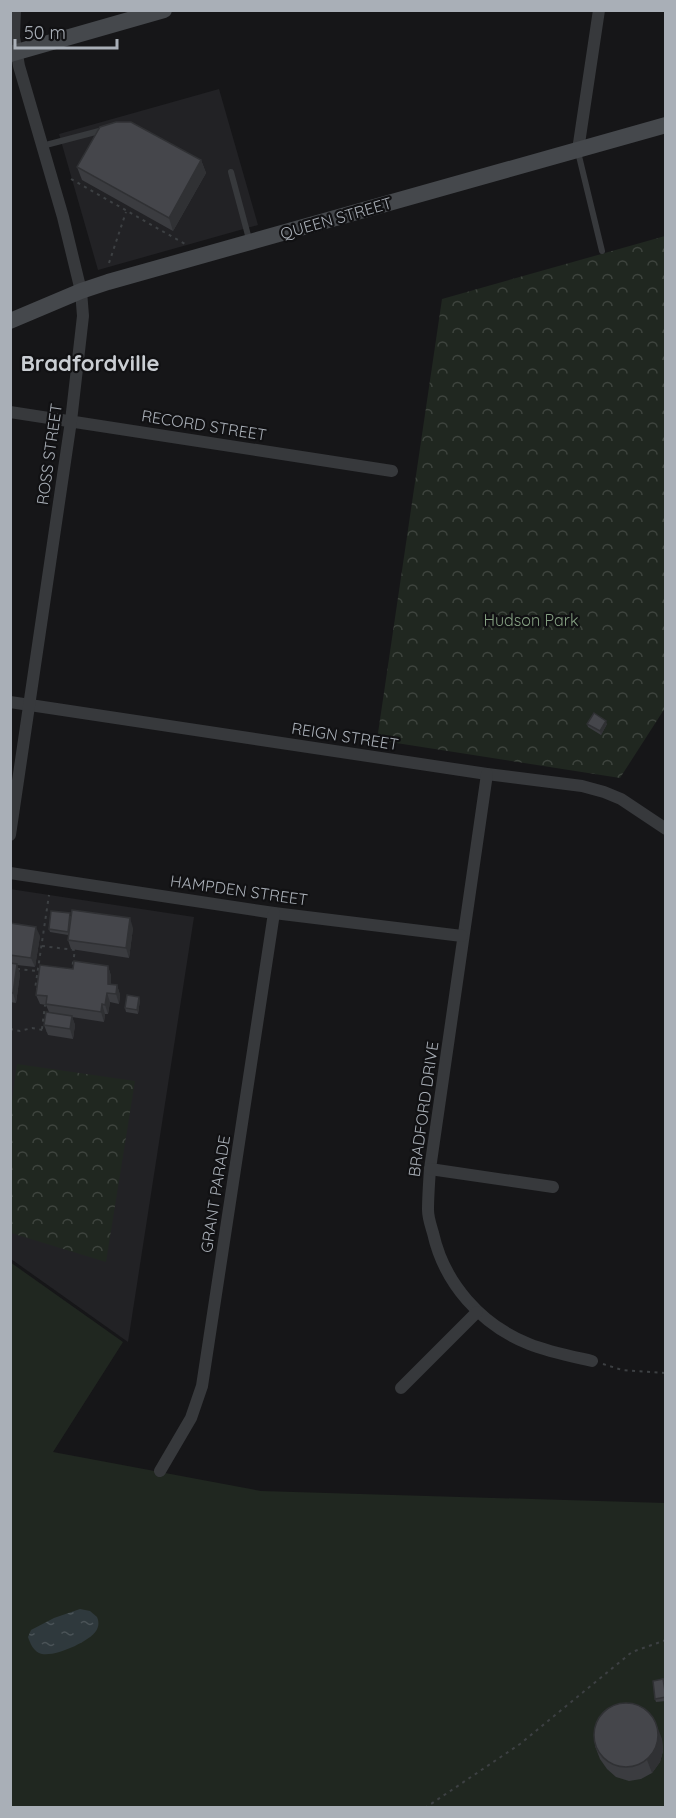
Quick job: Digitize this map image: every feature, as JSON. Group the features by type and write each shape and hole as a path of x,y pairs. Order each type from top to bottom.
{"street":[{"name":"ROSS STREET","path":"10,835 71,421 83,316 81,291 63,217 13,53 15,10"},
{"path":"13,53 164,10"},
{"path":"578,150 599,10"},
{"name":"QUEEN STREET","path":"10,321 81,291 666,125"},
{"name":"RECORD STREET","path":"10,412 392,471"},
{"name":"REIGN STREET","path":"10,702 487,774 582,786 621,799 666,829"},
{"name":"BRADFORD DRIVE","path":"487,774 430,1169 428,1212 436,1246 445,1270 477,1312 502,1331 528,1344 556,1353 591,1360"},
{"name":"HAMPDEN STREET","path":"10,873 274,913 462,936"},
{"name":"GRANT PARADE","path":"160,1471 191,1418 202,1386 274,913"},
{"path":"430,1169 553,1187"},
{"path":"401,1388 477,1312"}],"lane":[{"path":"42,146 114,127"},
{"path":"578,150 602,251"},
{"path":"231,172 250,243"}],"path":[{"path":"71,179 185,244"},
{"path":"109,263 127,211"},
{"path":"42,989 35,989 50,895"},
{"path":"42,946 75,950 71,975"},
{"path":"10,968 38,971"},
{"path":"42,1030 45,1005"},
{"path":"10,1029 48,1031"},
{"path":"591,1360 622,1370 666,1373"},
{"path":"425,1808 520,1744 632,1652 666,1640"}],"shaded area":[{"path":"219,89 258,225 98,270 59,134"},
{"path":"10,889 194,917 128,1342 11,1259"}],"green space":[{"name":"Hudson Park","path":"665,236 665,708 620,778 377,740 442,299"},
{"path":"17,1064 135,1081 106,1262 11,1233 10,1114"},
{"path":"10,1262 123,1342 53,1452 261,1491 665,1503 665,1807 11,1807"}],"water":[{"path":"80,1609 90,1611 97,1617 98,1627 92,1635 60,1652 45,1654 35,1650 28,1637 31,1630 54,1618"}],"building":[{"path":"116,122 131,122 201,160 169,218 77,167 100,127"},
{"path":"594,713 606,721 600,731 587,724"},
{"path":"72,910 130,918 126,948 68,940"},
{"path":"51,911 70,913 68,932 49,929"},
{"path":"10,923 36,927 31,958 10,955"},
{"path":"74,961 108,966 108,984 117,985 116,994 107,993 101,1012 46,1004 47,996 36,995 40,965 73,969"},
{"path":"10,963 17,964 13,993 10,993"},
{"path":"127,995 139,997 137,1010 125,1008"},
{"path":"46,1012 72,1016 70,1029 44,1025"},
{"path":"663,1679 666,1697 655,1699 653,1681"},
{"path":"626,1703 638,1705 649,1712 656,1723 658,1735 656,1747 649,1758 638,1765 626,1767 614,1765 603,1758 596,1747 594,1735 596,1723 603,1712 614,1705"}],"district":[{"name":"Bradfordville","path":"90,363"}]}
